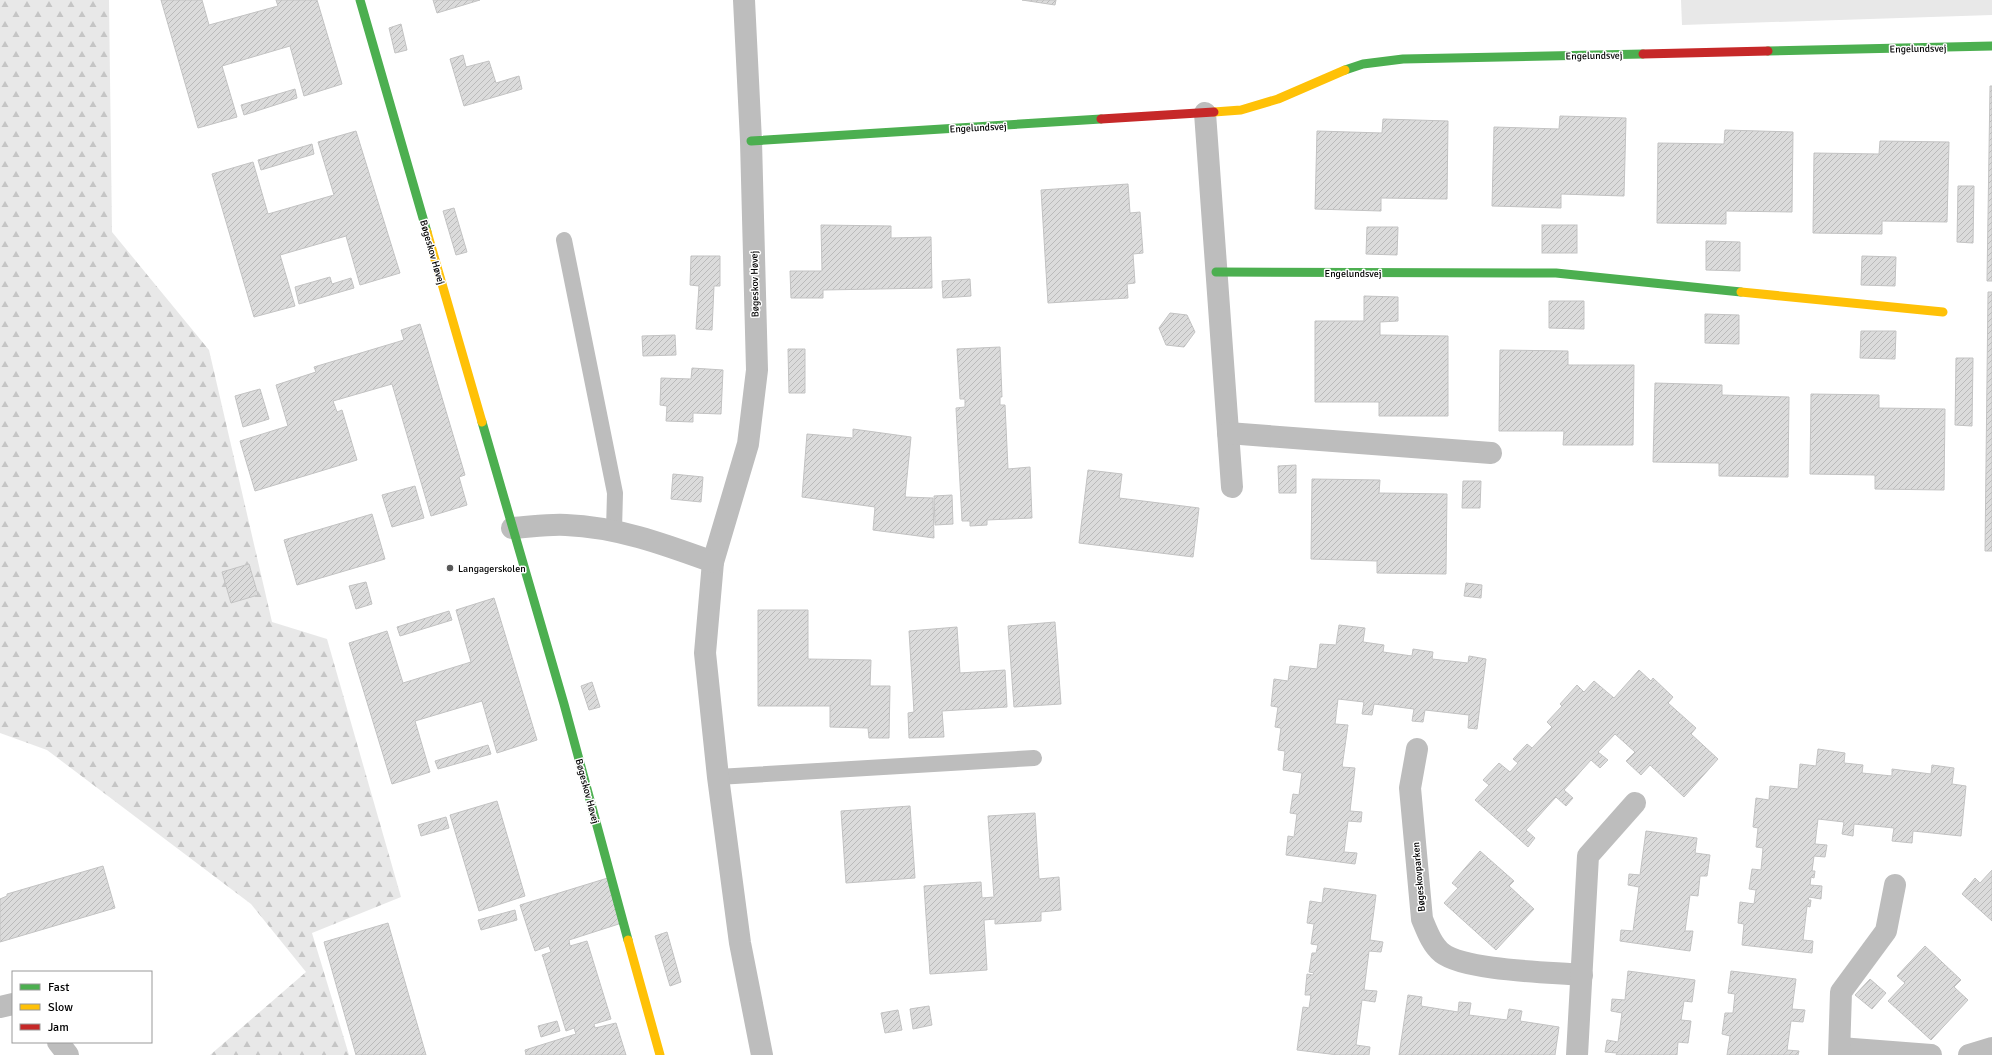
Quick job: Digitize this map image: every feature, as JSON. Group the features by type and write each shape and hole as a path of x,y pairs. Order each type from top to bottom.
{"street":[{"name":"Bøgeskov Høvej","path":"360,0 564,704 660,1055"},
{"name":"Bøgeskov Høvej","path":"744,0 751,141 756,370 748,444 713,562 705,653 718,777 740,943 762,1055"},
{"name":"Engelundsvej","path":"751,141 1241,110 1278,100 1330,74 1363,64 1403,60 1992,46"},
{"path":"1205,113 1232,487"},
{"name":"Engelundsvej","path":"1216,272 1556,273 1943,312"},
{"path":"1228,433 1491,453"},
{"path":"512,528 566,525 614,530 652,540 713,562"},
{"name":"Bøgeskovparken","path":"1417,749 1410,788 1422,919 1430,938 1442,953 1459,961 1479,966 1582,975"},
{"path":"1577,1055 1588,856 1635,803"},
{"path":"1895,885 1886,931 1841,992 1839,1052 1931,1055"},
{"path":"0,1007 12,1004"},
{"path":"59,1043 68,1055"},
{"path":"1969,1055 1992,1048"}],"lane":[{"path":"564,240 615,493 614,530"},
{"path":"718,777 1034,758"}],"green space":[{"path":"0,0 109,0 112,232 209,350 272,622 327,639 401,897 312,933 349,1055 210,1055 306,972 251,904 47,750 0,733"},
{"path":"1681,0 1992,0 1992,15 1682,25"}],"building":[{"path":"161,0 202,0 209,25 278,6 276,0 317,0 342,84 304,96 290,46 222,66 237,117 198,128"},
{"path":"433,0 480,0 437,13"},
{"path":"1022,0 1056,0 1055,5"},
{"path":"401,24 407,50 395,53 389,28"},
{"path":"463,55 466,67 489,61 496,83 519,76 522,89 464,106 450,59"},
{"path":"1990,86 1992,86 1992,281 1987,281"},
{"path":"295,89 297,98 244,115 241,105"},
{"path":"1560,116 1626,118 1624,196 1561,194 1561,208 1492,206 1494,127 1559,129"},
{"path":"1383,119 1448,121 1447,199 1381,198 1381,211 1315,209 1317,131 1382,133"},
{"path":"1725,130 1793,132 1792,212 1726,211 1726,224 1657,223 1658,143 1724,144"},
{"path":"356,131 400,273 360,285 346,236 280,255 295,306 254,317 212,174 253,162 268,214 334,195 318,142"},
{"path":"1880,141 1949,142 1947,222 1882,221 1882,234 1813,233 1814,153 1879,154"},
{"path":"312,144 314,154 261,170 258,160"},
{"path":"1128,184 1130,213 1140,212 1143,253 1133,254 1135,283 1127,284 1128,298 1048,303 1041,190"},
{"path":"1958,186 1974,186 1973,243 1957,242"},
{"path":"454,208 467,252 456,255 443,211"},
{"path":"821,225 891,226 891,238 931,237 932,288 823,290 823,298 791,298 790,271 822,271"},
{"path":"1542,225 1577,225 1577,253 1542,253"},
{"path":"1367,227 1398,227 1397,255 1366,254"},
{"path":"1706,241 1740,242 1740,271 1706,270"},
{"path":"691,256 720,256 720,286 714,286 712,330 696,329 699,286 690,285"},
{"path":"1862,256 1896,257 1895,286 1861,285"},
{"path":"330,277 332,284 351,278 354,288 299,304 295,287"},
{"path":"970,279 971,296 943,298 942,281"},
{"path":"1988,292 1992,292 1992,551 1985,551"},
{"path":"1364,296 1398,297 1398,321 1380,322 1380,335 1448,336 1448,416 1379,416 1379,402 1315,402 1315,321 1364,321"},
{"path":"1549,301 1584,301 1584,329 1549,328"},
{"path":"1170,313 1187,315 1195,332 1184,347 1166,345 1159,328"},
{"path":"1705,314 1739,315 1739,344 1705,343"},
{"path":"420,324 465,475 459,477 467,505 431,516 392,384 333,401 337,412 342,410 357,460 255,491 240,441 288,426 276,385 316,372 314,367 404,340 401,330"},
{"path":"1861,331 1896,331 1895,359 1860,358"},
{"path":"675,335 676,355 643,356 642,336"},
{"path":"1000,347 1002,397 1000,397 1000,405 1005,405 1008,469 1030,467 1032,518 987,520 987,525 970,526 970,521 962,521 956,408 965,407 965,399 960,399 957,349"},
{"path":"788,349 805,349 805,393 789,393"},
{"path":"1500,350 1568,351 1568,365 1634,365 1633,445 1563,445 1564,431 1499,431"},
{"path":"1956,358 1973,358 1972,426 1955,425"},
{"path":"692,368 723,370 721,414 693,413 693,422 666,421 667,406 660,405 661,378 691,379"},
{"path":"1655,383 1722,385 1722,395 1789,397 1788,477 1719,476 1719,463 1653,462"},
{"path":"260,389 269,419 243,427 235,396"},
{"path":"1811,394 1879,395 1879,408 1945,409 1944,490 1875,489 1875,475 1810,474"},
{"path":"853,429 911,437 905,497 933,498 934,538 873,530 875,507 802,497 807,434 853,438"},
{"path":"1296,465 1296,493 1279,493 1278,466"},
{"path":"1088,470 1122,474 1119,498 1199,508 1193,557 1079,543"},
{"path":"673,474 703,477 701,502 671,499"},
{"path":"1312,479 1380,480 1379,493 1447,494 1446,574 1377,573 1377,561 1311,559"},
{"path":"1463,481 1481,481 1480,508 1462,508"},
{"path":"415,486 424,518 392,527 382,495"},
{"path":"952,495 953,524 935,525 934,496"},
{"path":"372,514 385,559 297,585 284,540"},
{"path":"249,564 258,595 231,603 222,572"},
{"path":"366,582 372,604 356,609 349,586"},
{"path":"1466,583 1482,585 1481,598 1464,596"},
{"path":"494,598 537,740 497,753 482,701 415,721 430,772 392,784 349,643 387,631 403,683 471,662 456,610"},
{"path":"758,610 808,610 808,659 871,660 870,686 890,686 889,738 869,738 868,728 830,727 830,706 758,706"},
{"path":"449,611 452,620 400,636 397,627"},
{"path":"1055,622 1061,704 1014,707 1008,626"},
{"path":"1339,625 1365,628 1363,642 1384,645 1383,652 1412,656 1413,649 1433,652 1432,659 1468,663 1469,656 1486,659 1477,729 1468,728 1469,715 1425,710 1423,722 1412,721 1414,709 1374,704 1372,715 1362,714 1364,702 1338,699 1335,724 1348,725 1342,767 1355,768 1350,811 1362,812 1361,822 1348,821 1344,852 1357,853 1355,864 1286,855 1288,836 1294,837 1297,814 1290,813 1293,794 1299,795 1302,773 1283,770 1285,751 1278,750 1281,728 1275,727 1278,707 1271,706 1274,679 1288,681 1290,666 1317,669 1320,644 1336,645"},
{"path":"957,627 960,673 1005,670 1007,707 942,711 944,737 909,738 908,713 914,712 909,631"},
{"path":"1639,670 1651,681 1653,678 1673,697 1668,703 1696,728 1691,734 1718,759 1684,797 1650,765 1641,775 1626,761 1635,752 1615,734 1598,752 1608,760 1600,768 1591,760 1564,790 1573,798 1566,806 1556,797 1526,830 1535,838 1528,847 1475,800 1489,785 1483,780 1499,763 1510,772 1518,763 1513,759 1527,744 1532,748 1552,727 1547,722 1562,706 1560,704 1577,685 1584,692 1594,681 1614,698"},
{"path":"592,682 600,707 589,710 581,686"},
{"path":"488,745 491,754 438,769 435,761"},
{"path":"1818,749 1845,753 1844,763 1863,765 1862,773 1892,776 1892,769 1931,774 1932,765 1954,768 1952,784 1966,786 1961,836 1913,831 1912,843 1892,841 1894,828 1854,824 1853,836 1842,834 1844,822 1818,819 1815,844 1827,845 1825,857 1814,856 1812,871 1815,871 1814,878 1811,877 1810,885 1822,886 1821,899 1809,897 1808,900 1811,900 1810,907 1807,906 1803,940 1813,941 1812,953 1742,945 1744,924 1738,923 1740,902 1754,904 1756,890 1749,889 1752,869 1761,870 1763,848 1756,847 1758,828 1753,827 1756,798 1769,800 1770,786 1798,789 1800,764 1816,766"},
{"path":"497,801 525,896 479,911 450,815"},
{"path":"910,806 915,878 846,883 841,811"},
{"path":"1035,813 1039,879 1059,877 1061,910 1041,912 1041,921 995,924 995,919 984,920 987,970 930,974 924,886 981,882 982,898 994,897 988,816"},
{"path":"446,817 449,828 421,836 418,825"},
{"path":"1646,831 1697,838 1695,853 1710,855 1707,876 1700,876 1698,896 1690,895 1685,931 1693,931 1690,951 1620,941 1621,930 1633,931 1639,887 1628,885 1629,874 1640,875"},
{"path":"1480,851 1514,881 1509,886 1534,909 1496,950 1444,903 1458,888 1452,883"},
{"path":"103,866 115,908 0,942 0,899 7,896 7,894"},
{"path":"1992,870 1992,921 1962,894 1975,878 1980,883"},
{"path":"611,877 625,922 569,940 570,946 587,941 611,1019 594,1024 595,1028 616,1023 626,1055 526,1055 525,1050 576,1034 574,1028 566,1031 542,955 551,952 549,946 535,951 520,905"},
{"path":"1324,888 1376,895 1370,940 1383,942 1381,952 1369,951 1364,990 1377,991 1375,1002 1362,1000 1356,1045 1370,1047 1369,1055 1338,1055 1297,1050 1303,1007 1309,1008 1311,995 1305,995 1307,974 1313,975 1314,973 1309,972 1312,953 1316,953 1318,945 1311,944 1314,924 1307,923 1310,901 1322,903"},
{"path":"515,910 517,920 481,930 478,920"},
{"path":"388,923 426,1055 356,1055 324,942"},
{"path":"667,932 681,982 670,986 655,936"},
{"path":"1925,946 1961,980 1954,987 1968,1000 1931,1040 1888,1001 1905,983 1897,976"},
{"path":"1628,971 1695,980 1692,1002 1684,1001 1681,1020 1691,1021 1688,1043 1678,1042 1677,1055 1616,1055 1617,1053 1605,1052 1607,1040 1618,1042 1622,1013 1611,1011 1612,999 1625,1000"},
{"path":"1731,971 1796,979 1792,1009 1805,1010 1803,1022 1791,1021 1787,1050 1799,1051 1798,1055 1727,1055 1730,1036 1722,1034 1725,1013 1733,1013 1735,994 1728,993"},
{"path":"1870,979 1886,993 1872,1009 1855,995"},
{"path":"1408,995 1422,997 1421,1006 1458,1012 1459,1002 1471,1003 1469,1015 1507,1020 1509,1009 1522,1011 1520,1021 1559,1027 1555,1055 1399,1055"},
{"path":"929,1006 932,1025 913,1029 910,1009"},
{"path":"898,1010 902,1030 885,1033 881,1013"},
{"path":"557,1021 560,1031 541,1037 538,1026"}],"traffic: fast":[{"path":"360,0 427,232"},
{"path":"1768,51 1992,46"},
{"path":"1345,70 1363,64 1403,59 1643,54"},
{"path":"751,141 1101,119"},
{"path":"1216,272 1556,273 1741,292"},
{"path":"482,422 564,704 628,940"}],"traffic: slow":[{"path":"1214,112 1241,110 1278,99 1345,70"},
{"path":"427,232 482,422"},
{"path":"1741,292 1943,312"},
{"path":"628,940 660,1055"}],"traffic: jam":[{"path":"1643,54 1768,51"},
{"path":"1101,119 1214,112"}],"place":[{"name":"Langagerskolen","path":"450,568"}]}
